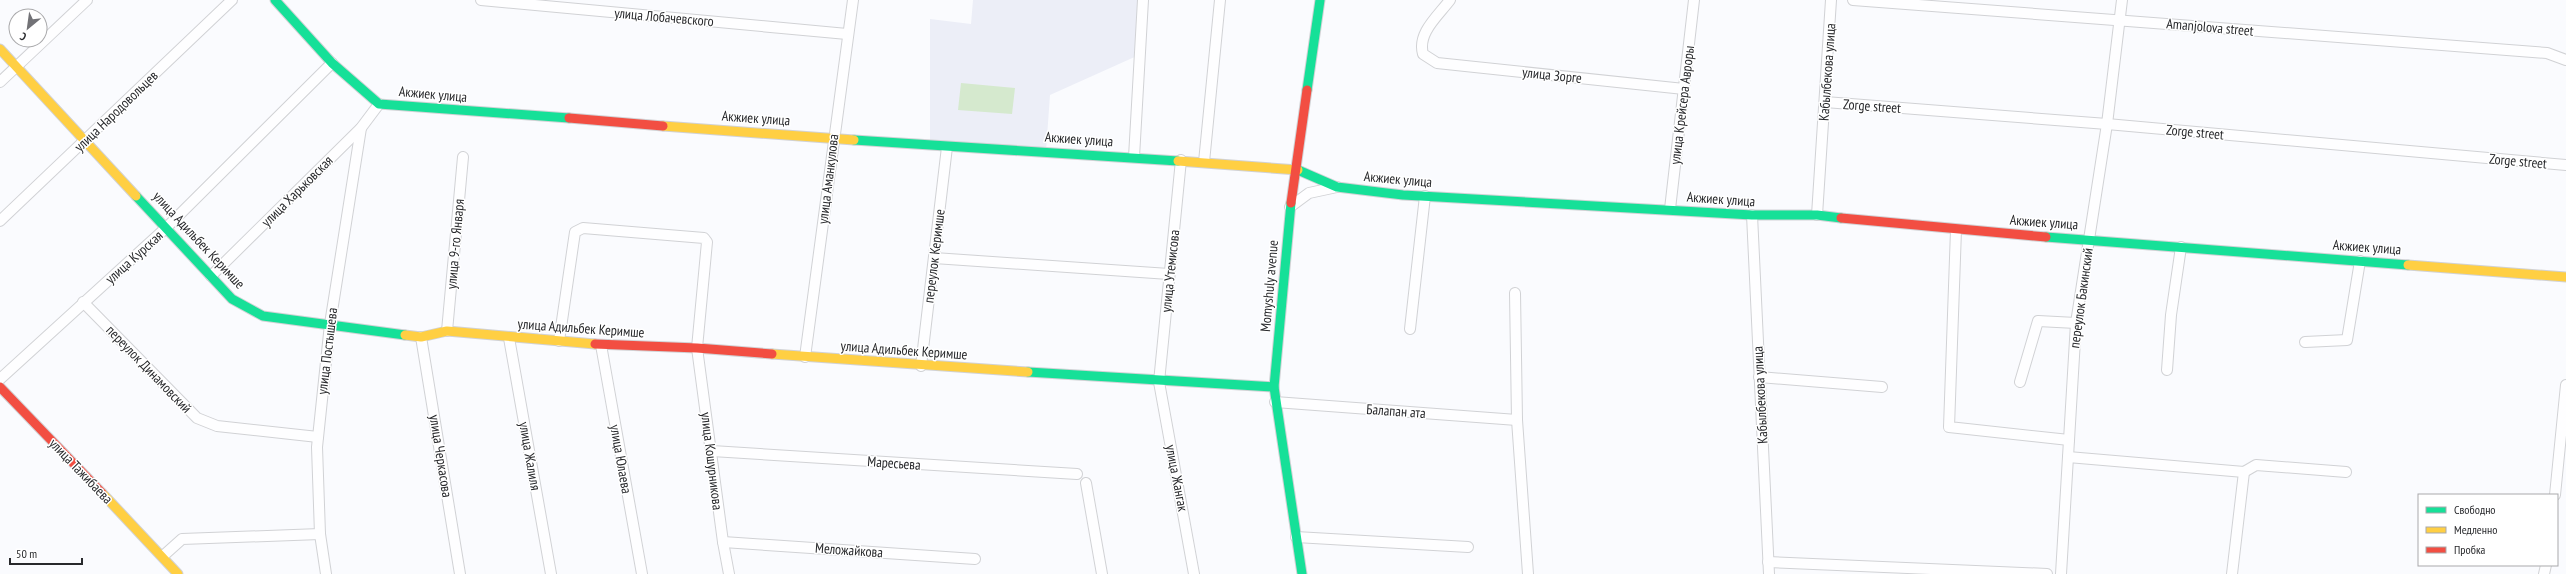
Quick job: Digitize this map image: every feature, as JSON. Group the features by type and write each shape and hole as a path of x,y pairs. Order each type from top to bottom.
{"street":[{"path":"0,82 87,0"},
{"name":"улица Народовольцев","path":"0,221 232,0"},
{"name":"Акжиек улица","path":"274,0 332,63 379,104 947,146 1295,168 1337,187 1425,196 1670,209 1752,215 1816,215 1956,230 2089,239 2566,277"},
{"name":"улица Лобачевского","path":"481,0 847,34"},
{"name":"улица Аманкулова","path":"805,358 833,137 853,0"},
{"path":"1134,157 1143,0"},
{"path":"1204,162 1220,0"},
{"name":"Momyshuly avenue","path":"1302,574 1275,402 1274,387 1290,207 1320,0"},
{"name":"улица Зорге","path":"1450,0 1425,32 1421,47 1423,54 1437,63 1684,89"},
{"name":"улица Крейсера Авроры","path":"1670,209 1694,0"},
{"name":"Кабылбекова улица","path":"1816,215 1832,0"},
{"name":"Amanjolova street","path":"1853,0 2119,19 2547,53 2566,60"},
{"name":"переулок Бакинский","path":"2061,574 2076,323 2107,124 2122,0"},
{"name":"улица Адильбек Керимше","path":"0,49 167,227 232,299 263,316 421,337 447,331 509,338 601,345 697,348 805,358 921,366 1159,382 1274,387"},
{"name":"улица Курская","path":"0,379 167,227 332,63"},
{"name":"Zorge street","path":"1824,102 2107,124 2566,165"},
{"name":"улица Харьковская","path":"211,276 361,128 379,104"},
{"name":"улица Постышева","path":"326,574 320,534 318,437 330,324 361,128"},
{"name":"переулок Керимше","path":"921,366 947,146"},
{"name":"улица 9-го Января","path":"447,331 464,157"},
{"name":"улица Утемисова","path":"1159,382 1180,160"},
{"path":"1290,207 1304,195 1337,187"},
{"path":"1410,329 1425,196"},
{"name":"Кабылбекова улица","path":"1752,215 1769,574"},
{"path":"559,341 575,232 583,228 704,238 707,242 697,348"},
{"path":"1956,230 1949,427 2069,440"},
{"path":"2167,370 2181,247"},
{"path":"934,258 1169,274"},
{"path":"2305,342 2347,340 2360,261"},
{"path":"1515,294 1517,420 1528,574"},
{"name":"переулок Динамовский","path":"83,302 197,418 217,426 318,437"},
{"path":"2020,382 2038,321 2076,323"},
{"name":"улица Черкасова","path":"421,337 460,574"},
{"name":"улица Жалиля","path":"509,338 551,574"},
{"name":"улица Юлаева","path":"601,345 642,574"},
{"name":"улица Кошурникова","path":"697,348 723,542 729,574"},
{"path":"1759,377 1882,387"},
{"name":"улица Жангак","path":"1159,382 1194,574"},
{"path":"2555,494 2566,385"},
{"name":"улица Тажибаева","path":"0,387 163,556 178,574"},
{"name":"Балапан ата","path":"1275,402 1517,420"},
{"name":"Маресьева","path":"712,451 1077,474"},
{"path":"2068,457 2244,472 2256,465 2346,472"},
{"path":"2232,574 2244,472"},
{"path":"1086,483 1102,574"},
{"path":"163,556 182,539 320,534"},
{"path":"1296,537 1468,547"},
{"name":"Меложайкова","path":"723,542 975,559"},
{"path":"1768,562 1914,571 2048,574"}],"shaded area":[{"path":"973,0 1143,0 1139,55 1050,95 1046,151 930,146 930,19 971,24"}],"green space":[{"path":"961,83 1015,88 1012,114 958,110"}],"traffic: fast":[{"path":"275,0 332,63 379,104 569,118"},
{"path":"1307,90 1320,0"},
{"path":"854,140 1178,161"},
{"path":"1298,170 1337,187 1403,195 1752,215 1817,215 1841,218"},
{"path":"136,196 232,299 263,316 405,335"},
{"path":"1291,203 1274,387 1302,574"},
{"path":"2046,237 2408,265"},
{"path":"1028,372 1274,387"}],"traffic: slow":[{"path":"0,49 136,196"},
{"path":"663,126 854,140"},
{"path":"1178,161 1298,170"},
{"path":"2408,265 2566,277"},
{"path":"405,335 421,337 447,331 595,344"},
{"path":"772,354 1028,372"},
{"path":"102,493 178,574"}],"traffic: jam":[{"path":"1291,203 1307,90"},
{"path":"569,118 663,126"},
{"path":"1841,218 2046,237"},
{"path":"595,344 697,348 772,354"},
{"path":"0,387 102,493"}]}
